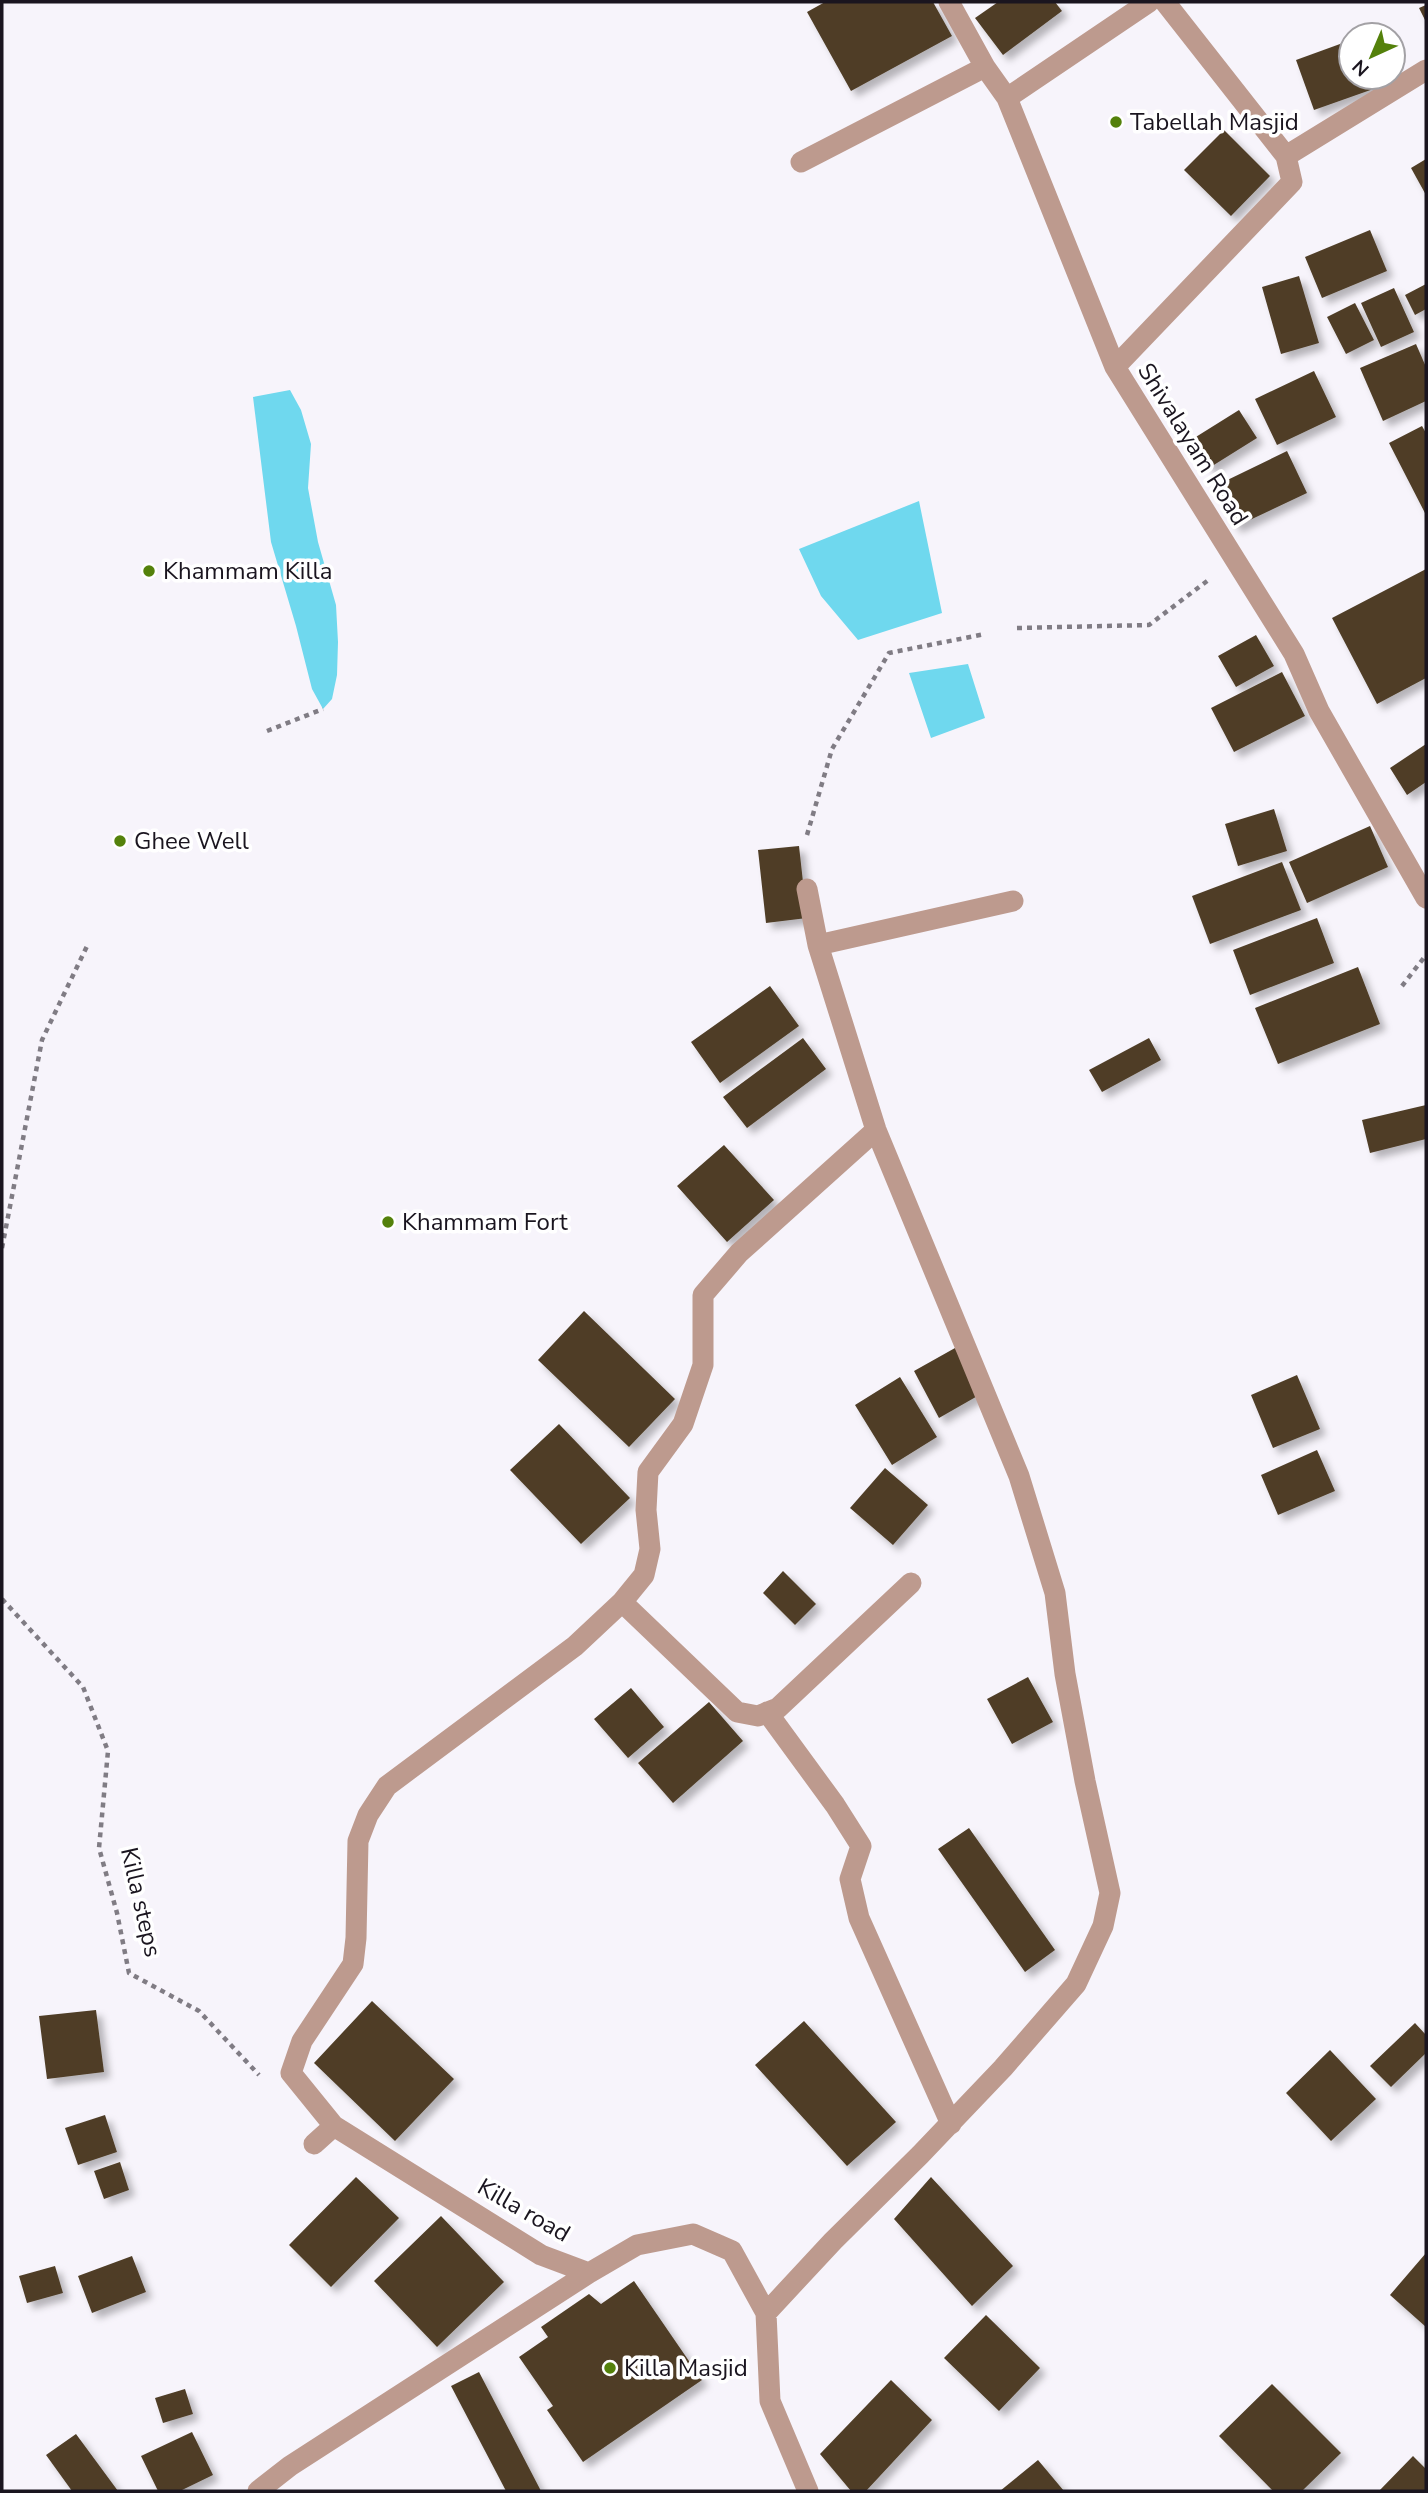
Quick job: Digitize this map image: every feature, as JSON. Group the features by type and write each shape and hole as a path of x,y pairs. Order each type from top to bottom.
{"street":[{"name":"Shivalayam Road","path":"948,2 985,67 1007,98 1115,367 1294,654 1319,711 1426,898"},
{"path":"1007,98 1149,2"},
{"path":"1115,367 1292,182 1286,156 1165,2"},
{"path":"801,162 985,67"},
{"path":"1286,156 1426,70"},
{"path":"766,2313 833,2241 951,2124 1076,1984 1103,1926 1110,1893 1065,1674 1055,1593 1019,1476 876,1130 818,945 807,889"},
{"path":"818,945 1013,901"},
{"path":"876,1130 739,1253 703,1295 703,1365 683,1424 648,1472 646,1510 650,1549 644,1575 622,1602 737,1712 758,1716 778,1708 911,1583"},
{"name":"Killa road","path":"589,2273 541,2255 334,2126 291,2073 302,2041 353,1964 358,1841 368,1815 387,1786 575,1646 622,1602"},
{"path":"767,1712 835,1805 861,1846 850,1879 859,1918 951,2124"},
{"path":"314,2144 334,2126"},
{"path":"258,2491 290,2466 589,2273 637,2245 693,2234 732,2251 766,2313 770,2401 808,2491"}],"path":[{"path":"1017,628 1149,625 1234,561"},
{"path":"807,835 832,749 889,653 985,634"},
{"path":"267,732 323,709"},
{"path":"2,1248 42,1040 88,944"},
{"path":"1402,986 1426,955"},
{"name":"Killa steps","path":"2,1599 83,1687 108,1751 99,1848 117,1913 129,1973 199,2011 261,2077"}],"water":[{"path":"290,390 301,410 311,444 308,488 318,542 336,605 337,675 332,699 323,709 312,689 271,542 253,397"},
{"path":"919,501 942,613 858,640 821,596 799,549"},
{"path":"968,664 985,718 931,738 909,673"}],"building":[{"path":"825,2 933,2 952,36 851,91 807,12"},
{"path":"998,2 1055,2 1062,11 1003,55 975,18"},
{"path":"1426,5 1426,22 1419,8"},
{"path":"1337,45 1337,91 1368,91 1314,110 1296,60"},
{"path":"1224,130 1270,176 1231,216 1184,170"},
{"path":"1426,159 1426,195 1411,168"},
{"path":"1370,230 1387,271 1322,298 1305,257"},
{"path":"1299,276 1319,343 1281,354 1262,287"},
{"path":"1426,284 1426,309 1415,315 1405,295"},
{"path":"1394,288 1414,332 1381,347 1361,303"},
{"path":"1355,303 1374,340 1346,354 1327,317"},
{"path":"1416,344 1426,367 1426,401 1383,421 1360,368"},
{"path":"1314,371 1336,417 1277,445 1255,399"},
{"path":"1239,410 1257,438 1209,468 1191,440"},
{"path":"1422,426 1426,433 1426,515 1389,443"},
{"path":"1287,451 1307,493 1235,527 1215,486"},
{"path":"1426,569 1426,678 1377,704 1332,618"},
{"path":"1256,635 1274,666 1236,687 1218,656"},
{"path":"1282,672 1305,716 1234,752 1211,708"},
{"path":"1426,744 1426,782 1407,795 1390,768"},
{"path":"1274,809 1287,851 1238,866 1225,824"},
{"path":"1370,826 1388,867 1307,903 1289,862"},
{"path":"799,846 807,918 766,923 758,850"},
{"path":"1282,862 1301,910 1210,944 1192,896"},
{"path":"1317,918 1334,963 1250,995 1233,950"},
{"path":"1358,967 1380,1024 1278,1064 1255,1008"},
{"path":"770,986 799,1026 720,1083 691,1042"},
{"path":"803,1038 826,1069 747,1128 723,1097"},
{"path":"1149,1038 1161,1060 1102,1092 1089,1070"},
{"path":"1426,1105 1426,1139 1370,1153 1362,1120"},
{"path":"724,1145 774,1200 727,1242 677,1186"},
{"path":"584,1311 675,1399 629,1447 538,1360"},
{"path":"955,1348 981,1394 939,1418 914,1371"},
{"path":"1297,1375 1320,1429 1273,1448 1251,1395"},
{"path":"900,1377 937,1437 892,1465 855,1405"},
{"path":"559,1424 630,1498 581,1544 510,1470"},
{"path":"1317,1450 1335,1491 1278,1515 1261,1475"},
{"path":"885,1468 928,1505 893,1545 850,1508"},
{"path":"783,1571 816,1604 795,1625 763,1593"},
{"path":"1028,1677 1053,1722 1012,1744 987,1699"},
{"path":"631,1688 664,1727 628,1758 594,1719"},
{"path":"709,1702 743,1741 673,1803 638,1763"},
{"path":"969,1828 1055,1950 1025,1972 938,1849"},
{"path":"372,2001 454,2079 395,2141 314,2063"},
{"path":"96,2010 104,2072 47,2079 39,2016"},
{"path":"804,2021 896,2122 847,2166 755,2065"},
{"path":"1415,2023 1426,2035 1426,2053 1391,2087 1370,2066"},
{"path":"1330,2050 1376,2099 1331,2141 1286,2093"},
{"path":"105,2115 117,2152 78,2165 65,2128"},
{"path":"120,2162 129,2190 104,2199 94,2171"},
{"path":"356,2177 399,2218 331,2287 289,2245"},
{"path":"931,2177 1013,2266 972,2306 894,2219"},
{"path":"441,2216 504,2282 437,2347 374,2281"},
{"path":"1426,2253 1426,2327 1390,2295"},
{"path":"132,2256 146,2292 92,2313 78,2276"},
{"path":"55,2266 63,2293 27,2303 19,2276"},
{"name":"Killa Masjid","path":"634,2281 702,2380 583,2462 547,2410 553,2406 519,2357 548,2337 541,2327 589,2294 601,2304"},
{"path":"986,2315 1040,2368 999,2411 944,2358"},
{"path":"479,2372 541,2491 506,2491 451,2386"},
{"path":"891,2380 932,2420 866,2491 851,2491 820,2454"},
{"path":"1272,2384 1341,2453 1302,2491 1273,2491 1219,2436"},
{"path":"185,2389 193,2414 163,2423 155,2398"},
{"path":"192,2432 213,2475 180,2491 158,2491 141,2456"},
{"path":"76,2434 118,2491 72,2491 46,2455"},
{"path":"1413,2456 1426,2469 1426,2491 1379,2491"},
{"path":"1038,2460 1064,2491 1000,2491"}],"place":[{"name":"Tabellah Masjid","path":"1116,122"},
{"name":"Khammam Killa","path":"149,571"},
{"name":"Ghee Well","path":"120,841"},
{"name":"Khammam Fort","path":"388,1222"},
{"name":"Killa Masjid","path":"610,2368"}]}
